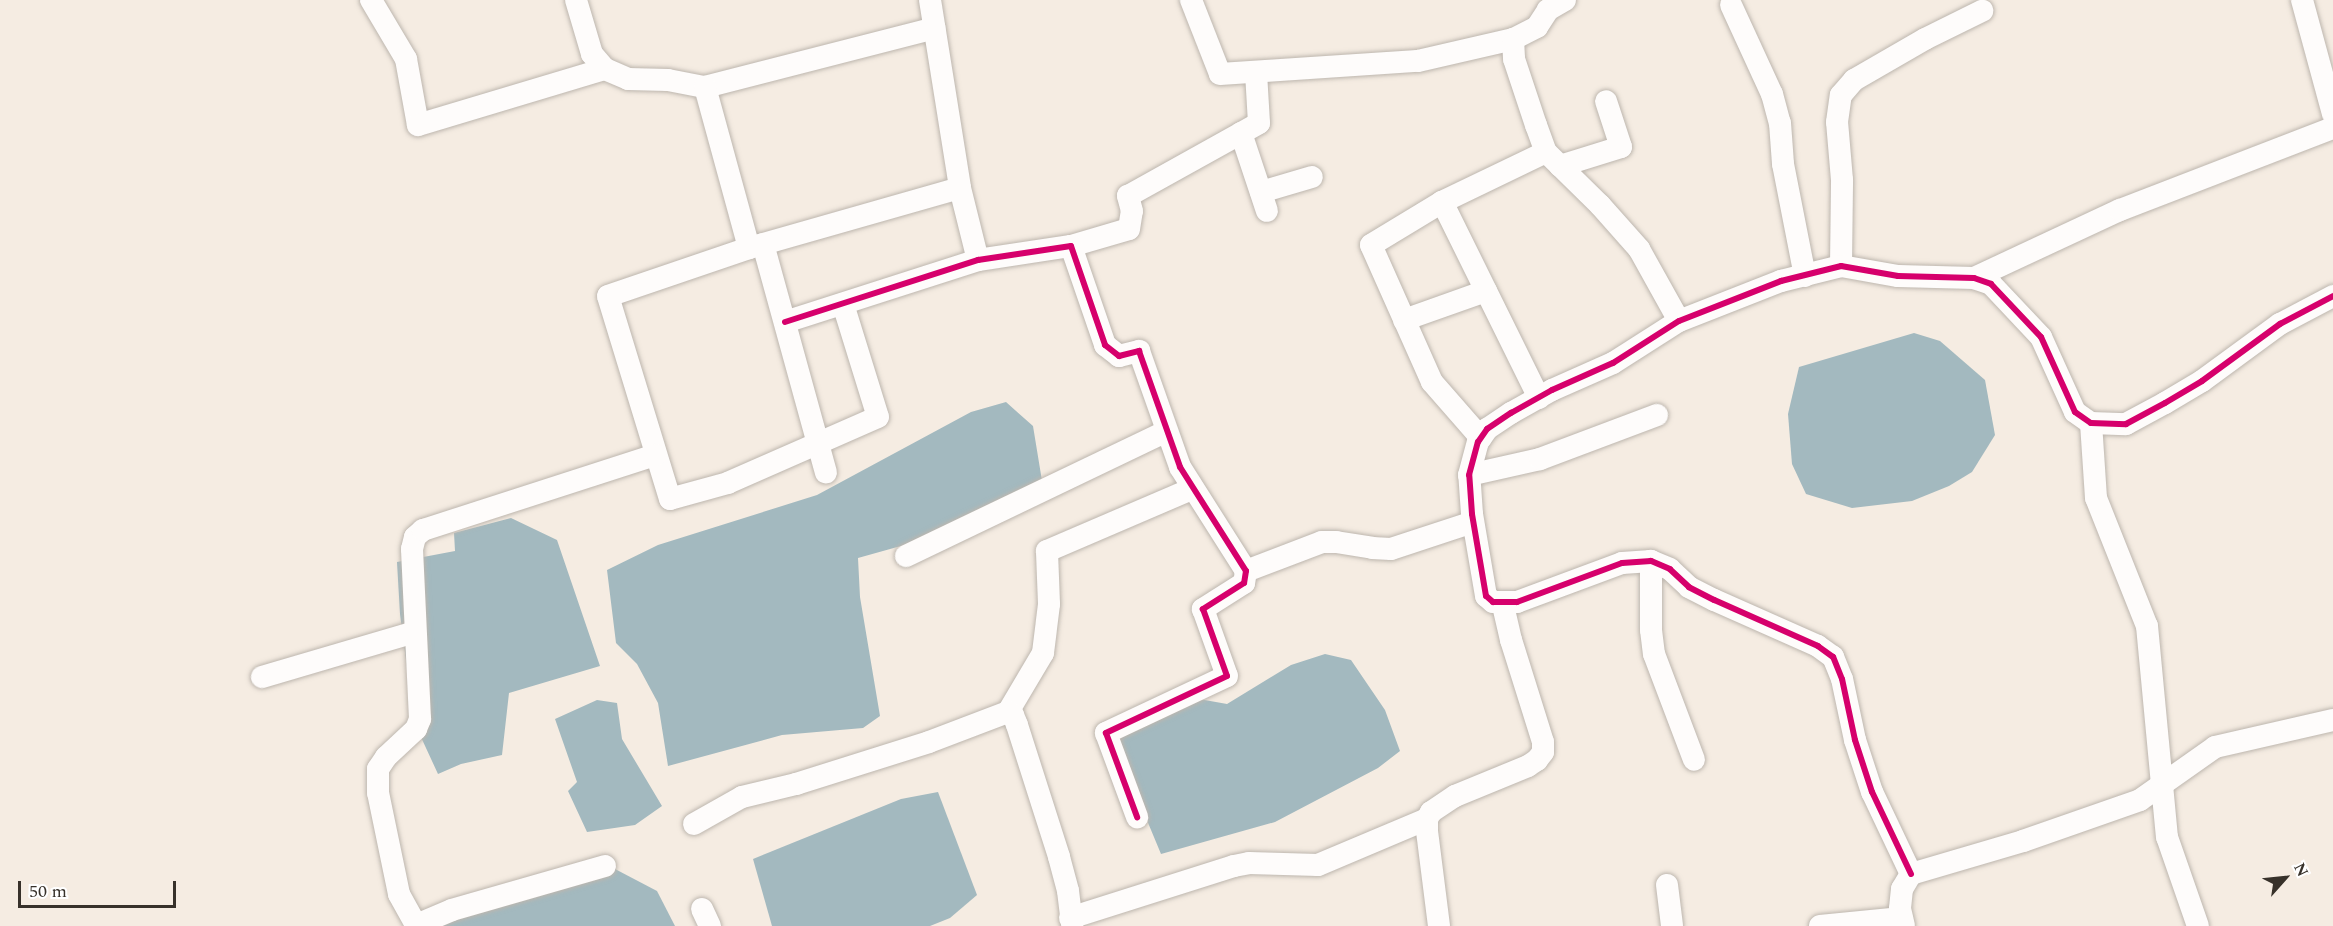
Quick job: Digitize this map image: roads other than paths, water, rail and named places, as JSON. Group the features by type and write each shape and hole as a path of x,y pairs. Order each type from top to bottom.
{"street":[{"path":"371,0 406,59 418,125 605,69"},
{"path":"576,0 592,54 605,69 628,80 668,80 705,87 936,28"},
{"path":"930,0 960,188 978,260"},
{"path":"1191,0 1220,74 1418,61 1513,39 1537,27 1548,10 1564,0"},
{"path":"2302,0 2333,114"},
{"path":"1731,4 1772,94 1780,123 1783,164 1805,276"},
{"path":"1841,266 1842,180 1837,122 1840,95 1854,80 1924,39 1982,11"},
{"path":"1513,39 1514,59 1553,159 1600,204 1639,249 1679,321"},
{"path":"785,322 978,260 1071,246 1129,229 1132,211 1128,196 1259,123 1256,72"},
{"path":"705,87 756,246 785,322 826,472"},
{"path":"1481,438 1432,382 1371,245 1442,202 1553,159 1622,147 1606,101"},
{"path":"1974,278 2120,210 2333,128"},
{"path":"1241,133 1264,202 1312,177"},
{"path":"843,304 878,417 728,483 670,499 608,296 756,246 960,188"},
{"path":"1442,202 1539,398"},
{"path":"1071,246 1105,345 1119,356 1139,351 1180,467 1246,571 1244,583 1203,609 1227,676 1106,733 1137,817"},
{"path":"1911,874 1872,792 1855,740 1842,679 1833,657 1818,645 1714,600 1689,586 1670,569 1652,561 1622,563 1517,602 1503,604 1493,602 1486,596 1473,522 1469,475 1481,438 1487,429 1539,398 1613,363 1679,321 1781,281 1841,266 1898,276 1974,278 1991,284 2041,337 2075,412 2091,423 2126,424 2165,404 2202,381 2280,324 2333,296"},
{"path":"1404,320 1485,291"},
{"path":"1469,475 1540,459 1657,415"},
{"path":"2091,423 2096,498 2147,626 2167,837 2198,926"},
{"path":"906,556 1167,431"},
{"path":"605,866 452,910 415,926 399,894 378,793 378,769 386,757 416,729 420,719 412,549 415,537 423,530 655,455"},
{"path":"694,824 742,797 796,784 929,742 1008,712 1043,653 1049,604 1047,551 1192,489"},
{"path":"1246,571 1322,542 1391,549 1473,522"},
{"path":"1652,561 1651,630 1654,654 1694,760"},
{"path":"1008,712 1013,715 1017,724 1059,857 1068,891 1071,922 1234,866 1249,863 1318,864 1427,819 1437,805 1537,760 1543,752 1543,742 1511,640 1503,604"},
{"path":"261,677 416,632"},
{"path":"1820,926 1903,922 1902,890 1911,874 2023,841 2140,800 2215,747 2333,720"},
{"path":"1427,819 1439,926"},
{"path":"1667,885 1672,926"}],"water":[{"path":"1914,333 1940,341 1985,380 1995,435 1972,472 1949,486 1912,501 1852,508 1806,494 1792,464 1788,414 1799,367"},
{"path":"1006,402 1033,426 1043,487 965,528 858,558 860,597 880,716 863,728 782,735 668,766 658,703 637,664 616,643 607,570 658,545 817,495 971,412"},
{"path":"511,518 557,540 600,666 509,693 502,755 461,764 438,774 414,722 400,614 397,562 455,551 454,533"},
{"path":"1325,654 1351,660 1385,710 1400,751 1378,768 1275,822 1161,854 1114,741 1199,699 1227,704 1291,665"},
{"path":"597,700 617,703 622,739 662,806 635,825 587,832 568,791 577,782 555,719"},
{"path":"938,792 977,895 950,918 930,926 772,926 753,859 901,799"},
{"path":"615,869 657,891 675,926 429,926"}]}
